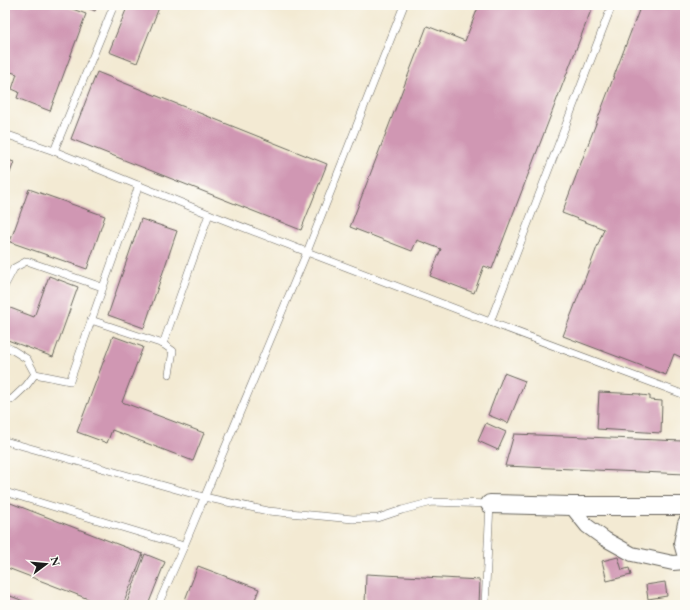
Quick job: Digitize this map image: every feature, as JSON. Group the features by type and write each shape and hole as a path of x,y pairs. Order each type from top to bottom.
{"street":[{"path":"490,504 685,506"},
{"path":"571,506 587,526 605,539 632,554 672,563 685,562"},
{"path":"684,526 681,543 685,557"}],"lane":[{"path":"54,151 114,5"},
{"path":"158,605 307,252 404,5"},
{"path":"490,322 612,5"},
{"path":"5,134 54,151 307,252 685,395"},
{"path":"5,346 26,359 35,374 70,381 139,185"},
{"path":"163,344 209,214"},
{"path":"5,285 14,268 27,261 102,287"},
{"path":"91,320 163,344 173,350 169,374"},
{"path":"5,398 11,400 26,386 35,374"},
{"path":"5,441 204,497 268,511 353,518 378,518 432,502 490,504 485,605"},
{"path":"5,492 184,546"}],"building":[{"path":"6,5 62,5 86,14 50,111 17,98 19,92 12,89 17,74 5,70"},
{"path":"81,5 97,5 95,11"},
{"path":"128,5 160,5 137,63 109,52"},
{"path":"479,5 593,5 492,269 484,266 474,293 430,276 441,249 417,240 412,251 350,227 427,26 465,41"},
{"path":"641,5 685,5 685,359 674,354 666,375 563,336 604,229 562,213"},
{"path":"97,72 327,164 301,230 71,139"},
{"path":"5,159 14,162 5,186"},
{"path":"29,189 105,216 87,269 10,242"},
{"path":"141,219 177,231 144,328 108,315"},
{"path":"49,276 78,287 53,357 5,339 5,306 34,317"},
{"path":"113,336 143,347 122,402 204,433 193,461 112,430 107,443 77,432"},
{"path":"504,373 525,381 508,423 488,415"},
{"path":"599,392 640,394 650,396 650,400 662,401 661,433 597,429"},
{"path":"486,423 506,432 498,450 478,441"},
{"path":"514,434 682,441 685,434 685,474 505,466"},
{"path":"8,502 143,554 123,605 104,605 5,567 5,509"},
{"path":"145,554 165,562 148,605 126,605"},
{"path":"618,557 622,570 629,568 631,575 607,581 602,561"},
{"path":"198,566 259,589 253,605 183,605"},
{"path":"366,574 480,580 479,605 365,605"},
{"path":"665,582 667,596 648,599 646,585"},
{"path":"5,594 34,605 5,605"}]}
